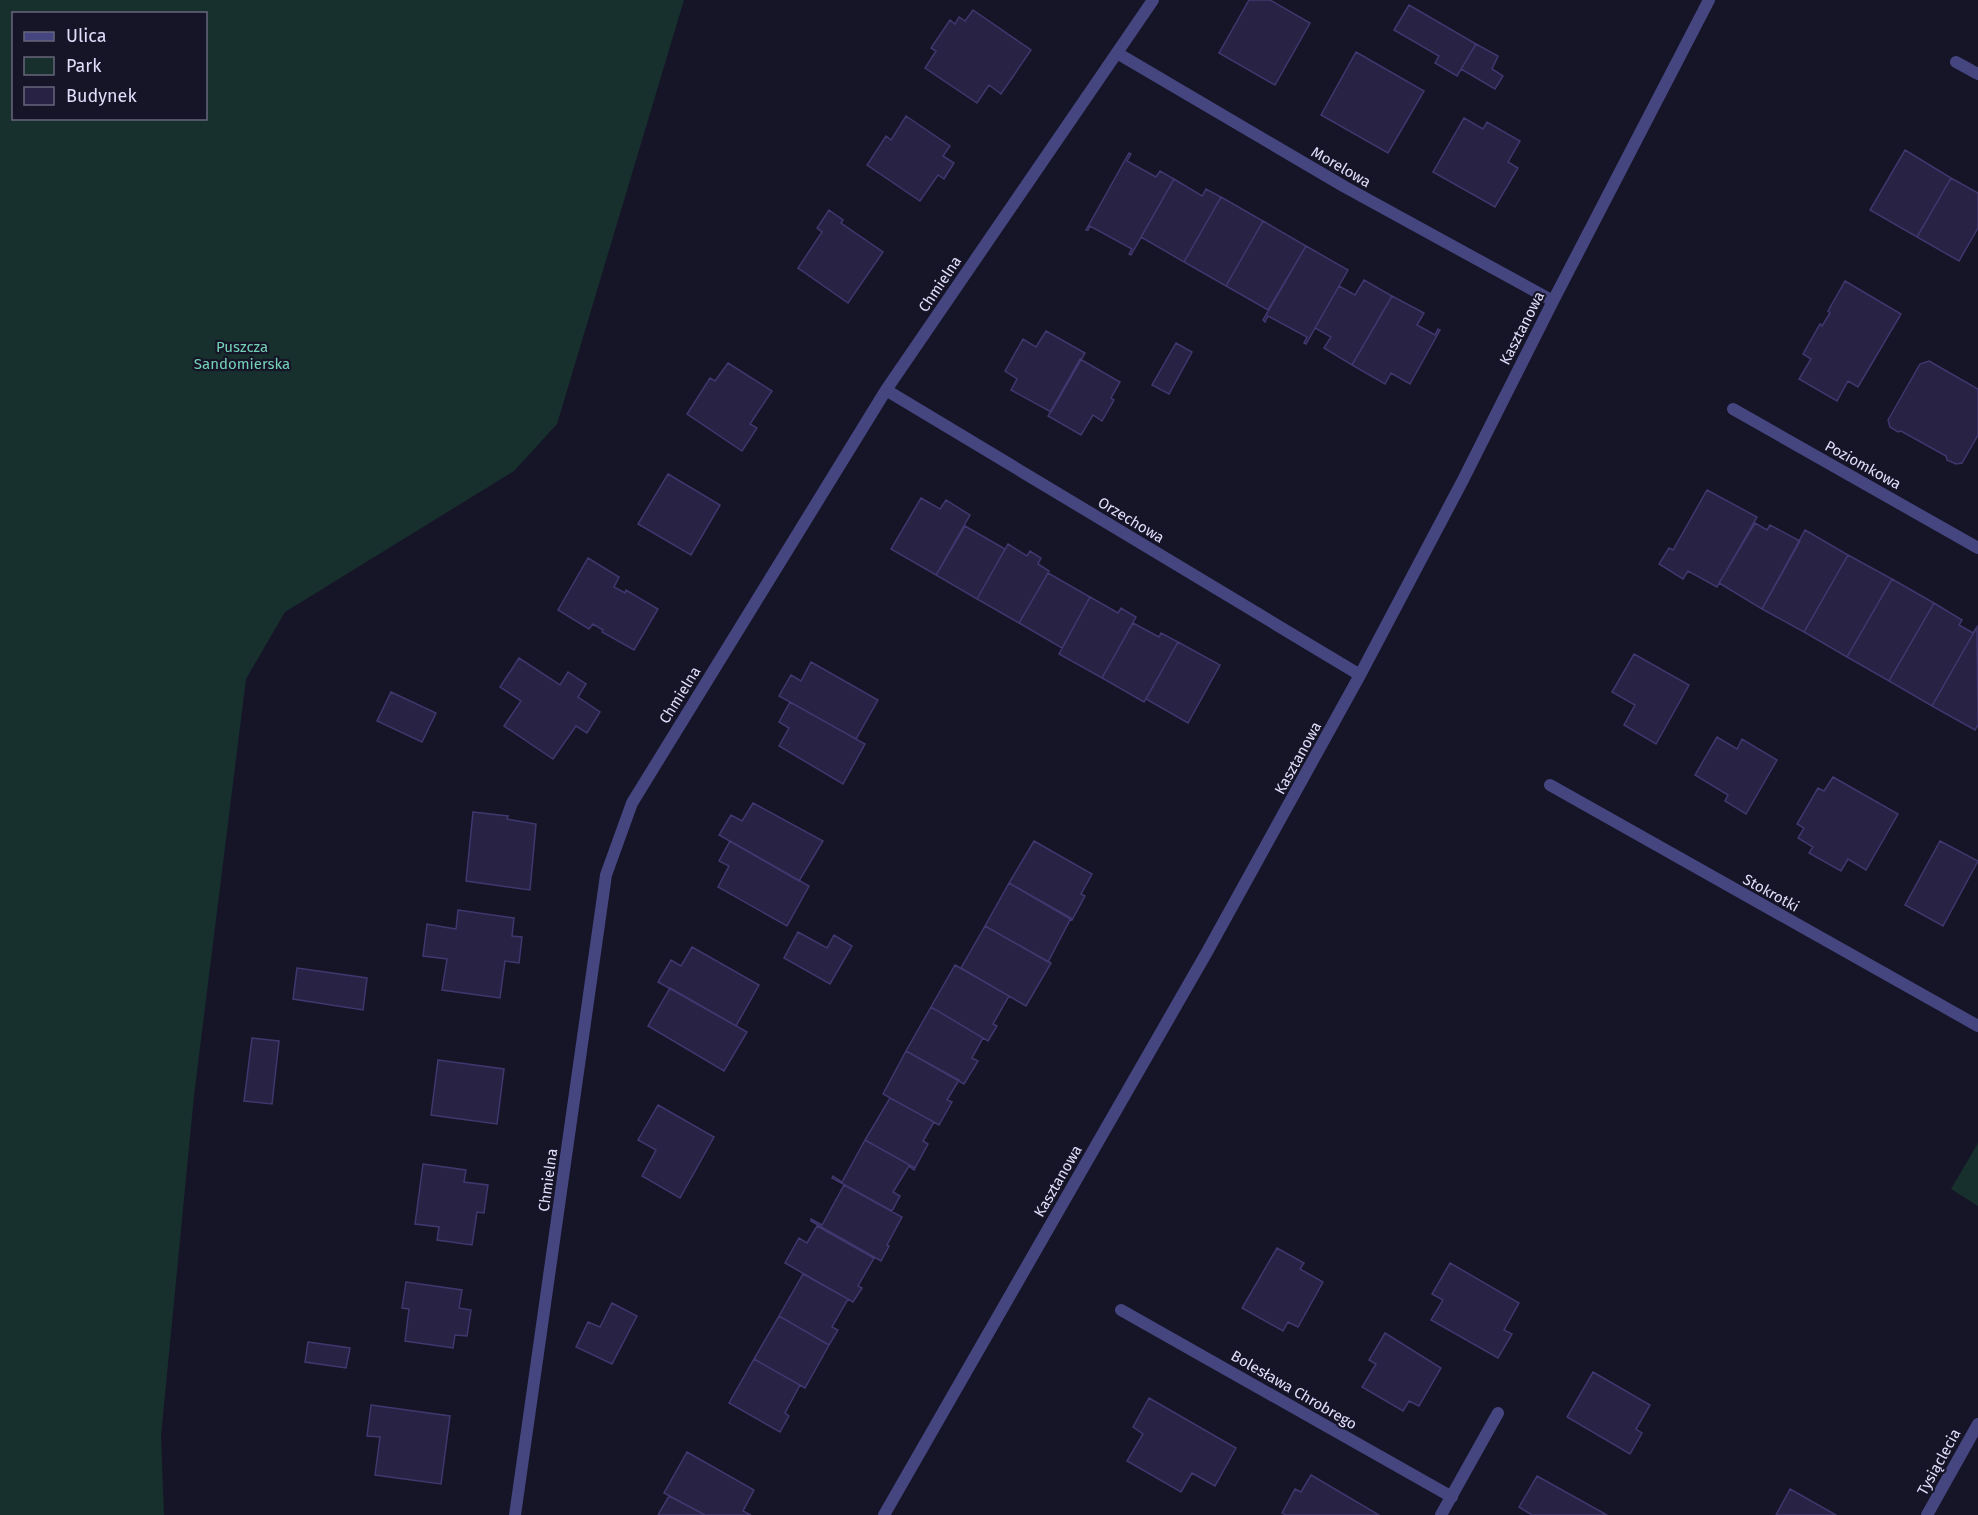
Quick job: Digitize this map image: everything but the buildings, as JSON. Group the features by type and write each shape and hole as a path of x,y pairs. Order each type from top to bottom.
{"street":[{"name":"Chmielna","path":"515,1515 606,874 632,803 886,390 1153,0"},
{"name":"Kasztanowa","path":"884,1515 1207,952 1360,675 1463,480 1552,301 1709,0"},
{"name":"Morelowa","path":"1117,53 1345,187 1552,301"},
{"path":"1956,62 1978,74"},
{"name":"Orzechowa","path":"886,390 1360,675"},
{"name":"Poziomkowa","path":"1733,409 1978,548"},
{"name":"Stokrotki","path":"1550,785 1978,1026"},
{"name":"Bolesława Chrobrego","path":"1122,1310 1452,1497"},
{"path":"1442,1515 1498,1413"},
{"name":"Tysiąclecia","path":"1927,1515 1974,1438 1978,1424"}],"green space":[{"name":"Puszcza Sandomierska","path":"0,0 684,0 557,424 514,471 285,612 246,679 194,1096 161,1436 164,1515 0,1515"},
{"path":"1978,1143 1978,1206 1951,1189"}]}
